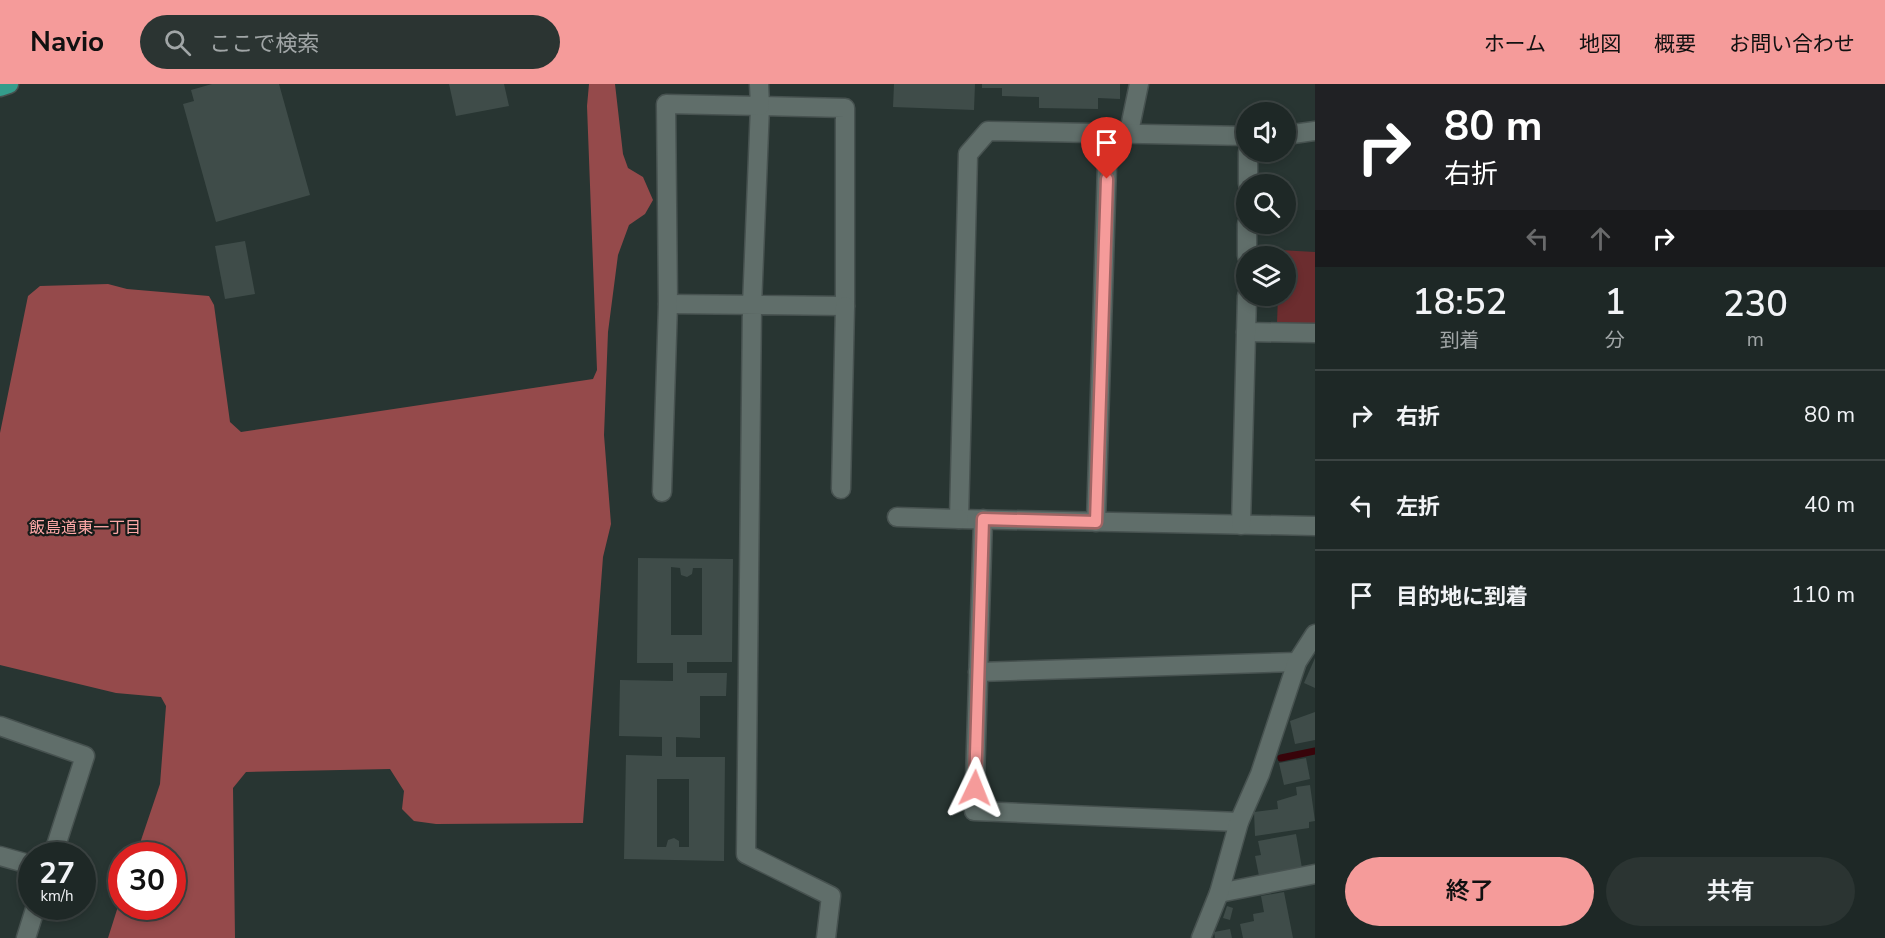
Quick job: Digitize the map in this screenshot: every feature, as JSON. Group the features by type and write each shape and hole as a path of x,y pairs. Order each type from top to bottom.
{"highway":[{"path":"0,87 9,84"}],"street":[{"path":"759,84 752,306 746,854 831,896 826,938"},
{"path":"1129,132 1139,84"},
{"path":"662,492 668,304 666,104 845,108 845,306 841,489"},
{"path":"959,519 968,154 988,131 1236,135"},
{"path":"1296,134 1315,131"},
{"path":"1096,522 1108,133"},
{"path":"668,304 845,306"},
{"path":"1241,525 1246,306"},
{"path":"1246,332 1315,333"},
{"path":"897,517 1315,526"},
{"path":"983,519 974,811 1239,822"},
{"path":"1201,938 1219,893 1239,822 1260,774 1297,662 1315,634"},
{"path":"978,672 1297,662"},
{"path":"0,726 86,756 57,842"},
{"path":"0,856 18,861"},
{"path":"1219,893 1315,874"},
{"path":"26,938 32,920"}],"shaded area":[{"path":"589,84 615,84 623,154 628,168 643,177 653,200 645,214 629,225 618,255 608,332 604,435 611,524 603,557 583,823 436,824 414,821 402,809 404,791 390,769 246,772 233,788 235,938 108,938 114,920 186,920 186,842 140,842 160,784 166,706 161,697 116,693 0,665 0,433 28,296 40,286 108,284 127,289 209,296 214,305 230,422 241,432 593,379 597,370 587,106"},
{"path":"1296,251 1315,252 1315,324 1277,323 1278,306 1296,306"}],"building":[{"path":"212,84 279,84 310,195 216,222 183,104 194,101 191,90"},
{"path":"449,84 504,84 509,106 456,116"},
{"path":"894,84 975,84 974,110 893,107"},
{"path":"982,84 1120,84 1120,99 1098,98 1098,109 1039,108 1039,97 1002,96 1002,88 982,88"},
{"path":"245,241 255,294 225,299 215,246"},
{"path":"638,558 733,559 732,662 687,662 687,673 727,673 726,696 700,696 700,738 676,737 676,757 725,757 724,861 624,859 626,755 662,756 662,737 619,736 620,680 673,681 673,663 637,663","holes":["671,567 680,568 681,575 687,577 692,574 693,568 702,568 702,635 671,635","657,779 689,779 689,847 679,847 679,841 674,838 668,840 666,847 657,847"]},
{"path":"1315,658 1315,688 1304,683"},
{"path":"1315,712 1315,740 1295,744 1290,721"},
{"path":"1306,758 1310,779 1284,785 1279,763"},
{"path":"1310,785 1315,821 1309,822 1309,828 1255,836 1254,812 1278,809 1277,801 1297,795 1296,787"},
{"path":"1296,834 1302,868 1259,876 1255,856 1261,855 1258,841"},
{"path":"1284,892 1293,938 1243,938 1240,924 1254,921 1253,914 1264,912 1261,896"},
{"path":"1227,906 1233,908 1230,920 1223,918"},
{"path":"1230,929 1232,938 1215,938 1214,932"}],"waterway":[{"path":"1281,758 1315,751"}],"district":[{"name":"飯島道東一丁目","path":"85,528"}],"route":[{"path":"975,788 983,519 1096,522 1107,179"}]}
